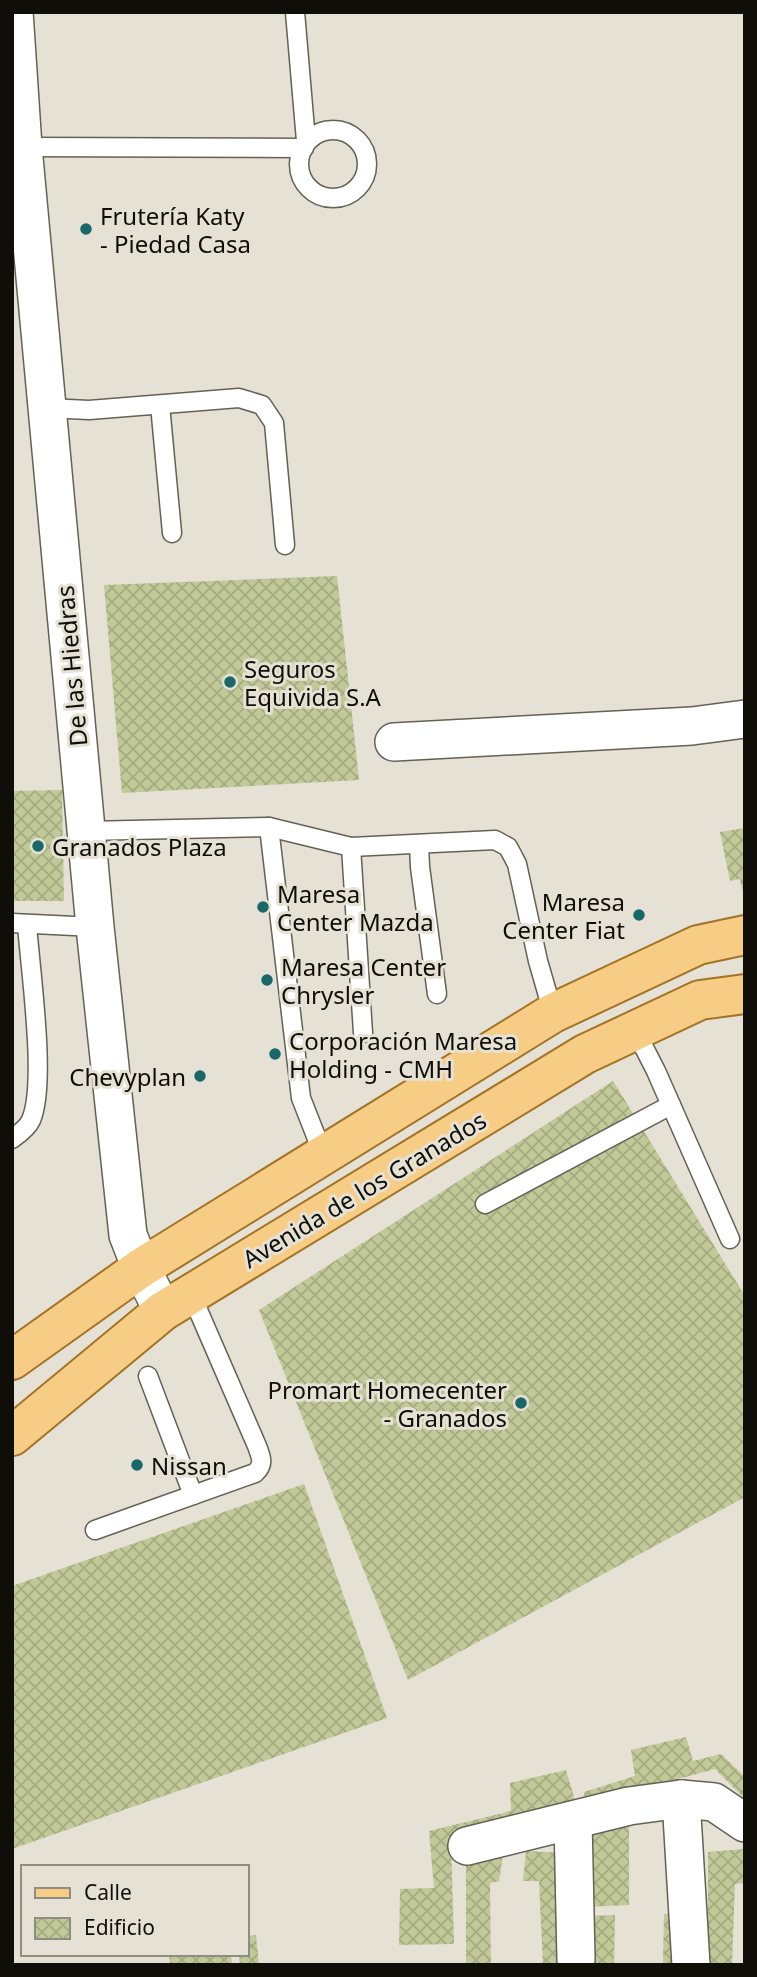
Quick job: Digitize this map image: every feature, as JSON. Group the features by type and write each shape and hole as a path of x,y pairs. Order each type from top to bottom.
{"main road":[{"name":"Avenida de los Granados","path":"12,1360 141,1268 553,1013 698,945 745,935"},
{"name":"Avenida de los Granados","path":"12,1436 177,1303 585,1054 700,1000 745,993"}],"street":[{"name":"De las Hiedras","path":"14,12 23,147 86,831 128,1236 141,1268 177,1303"},
{"path":"394,742 692,726 745,719"},
{"path":"681,1799 691,1965"},
{"path":"467,1846 629,1806 681,1799 713,1802 745,1823"},
{"path":"573,1820 576,1960"}],"lane":[{"path":"23,147 305,145 295,12"},
{"path":"47,408 89,410 239,398 262,405 274,423 285,545"},
{"path":"160,405 172,533"},
{"path":"86,831 269,827 351,847 495,839 508,847 517,864 538,961 553,1013"},
{"path":"269,827 301,1098 323,1154"},
{"path":"419,845 437,994"},
{"path":"351,847 363,1033"},
{"path":"12,1139 30,1123 35,1107 36,1044 20,924 95,927"},
{"path":"635,1030 730,1239"},
{"path":"485,1204 671,1105"},
{"path":"95,1530 255,1473 260,1468 262,1461 177,1303"},
{"path":"148,1376 193,1495"}],"building":[{"name":"Seguros Equivida S.A","path":"337,576 359,780 122,793 104,585"},
{"name":"Granados Plaza","path":"62,790 64,901 12,901 12,791"},
{"path":"745,828 745,889 742,889 740,879 730,881 720,832"},
{"name":"Promart Homecenter - Granados","path":"613,1081 745,1296 745,1497 408,1680 259,1310"},
{"path":"304,1484 387,1718 12,1849 12,1586"},
{"path":"686,1737 693,1761 721,1754 745,1777 745,1799 715,1769 585,1804 584,1792 635,1776 631,1750"},
{"path":"566,1770 577,1807 451,1842 454,1944 399,1945 400,1889 434,1888 429,1831 511,1811 510,1783"},
{"path":"629,1825 629,1905 583,1907 584,1826"},
{"path":"745,1849 745,1883 735,1884 732,1965 708,1965 708,1852"},
{"path":"526,1851 564,1853 563,1965 543,1965 539,1881 523,1881"},
{"path":"466,1852 503,1854 499,1881 490,1883 491,1965 466,1965"},
{"path":"683,1913 683,1965 663,1965 664,1914"},
{"path":"615,1915 614,1965 587,1965 588,1916"},
{"path":"256,1935 259,1965 240,1965 239,1956 248,1956 248,1936"},
{"path":"169,1956 231,1956 232,1965 170,1965"}],"place":[{"name":"Frutería Katy - Piedad Casa","path":"86,229"},
{"name":"Seguros Equivida S.A","path":"230,682"},
{"name":"Granados Plaza","path":"38,846"},
{"name":"Maresa Center Mazda","path":"263,907"},
{"name":"Maresa Center Fiat","path":"639,915"},
{"name":"Maresa Center Chrysler","path":"267,980"},
{"name":"Corporación Maresa Holding - CMH","path":"275,1054"},
{"name":"Chevyplan","path":"200,1076"},
{"name":"Promart Homecenter - Granados","path":"521,1403"},
{"name":"Nissan","path":"137,1465"}]}
